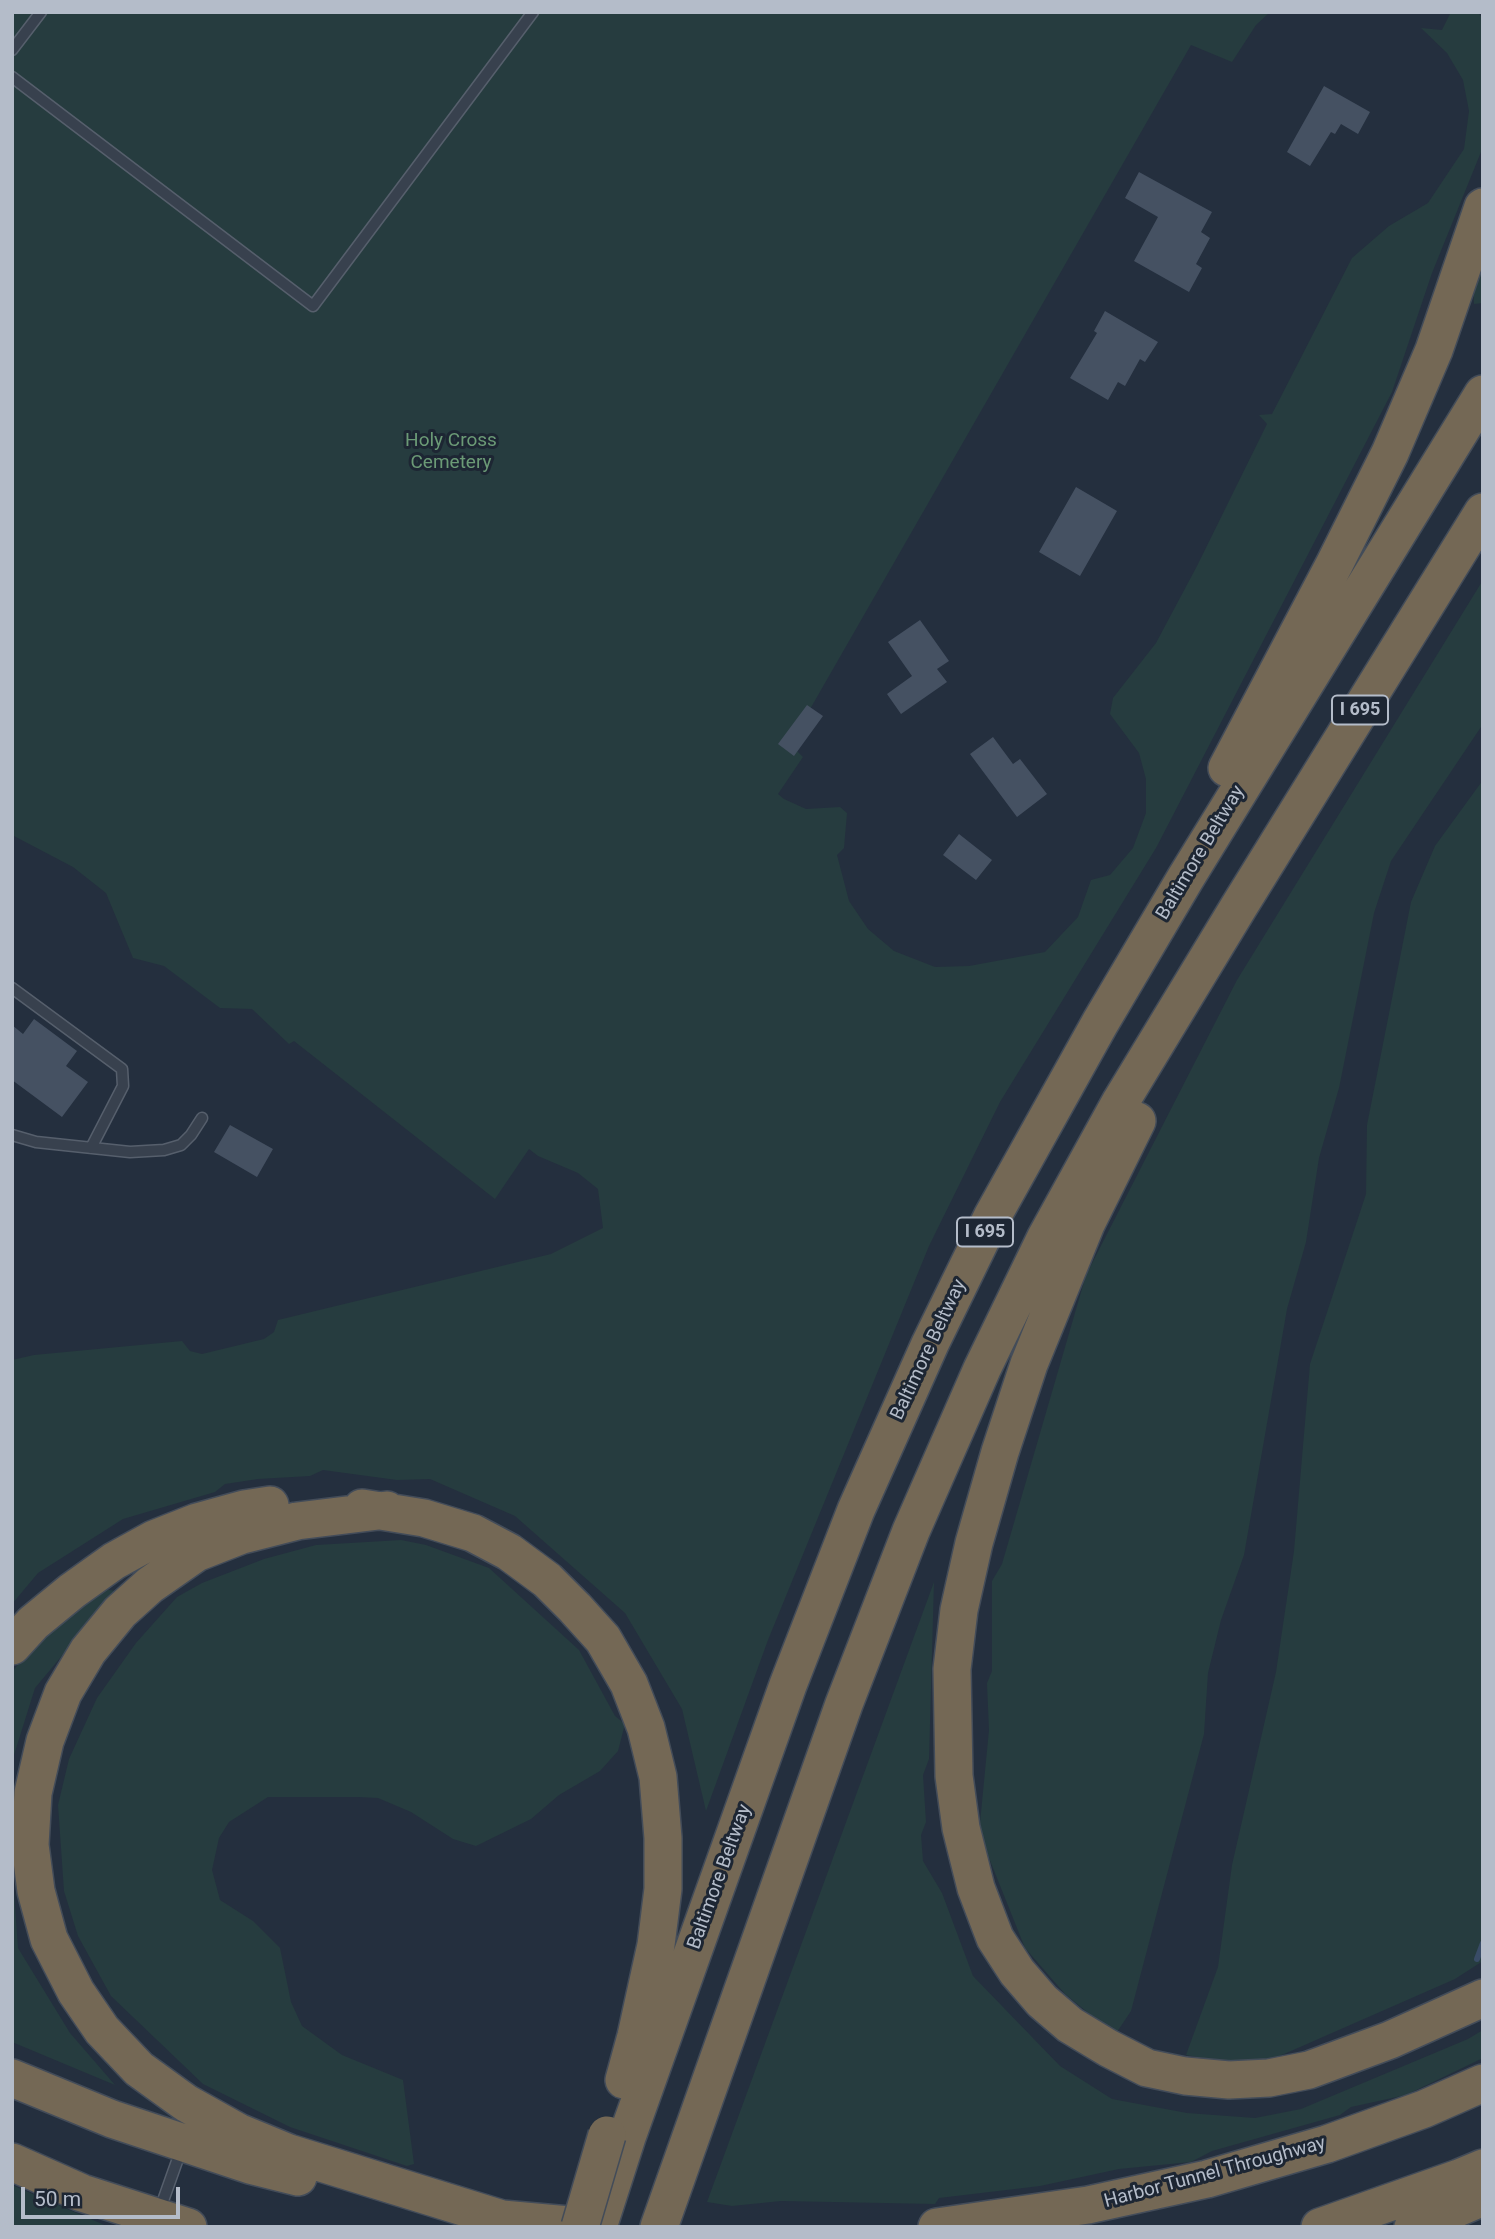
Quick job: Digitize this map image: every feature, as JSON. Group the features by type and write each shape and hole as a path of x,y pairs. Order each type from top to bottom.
{"highway":[{"path":"1100,1023 1237,747 1390,453 1434,350 1483,207"},
{"name":"Baltimore Beltway","path":"598,2227 617,2136 856,1510 930,1344 992,1217 1100,1023 1192,867 1483,394"},
{"name":"I 695","path":"659,2227 844,1704 911,1531 982,1369 1045,1239 1115,1112 1483,512"},
{"path":"1238,908 1142,1113 1086,1224 1029,1364 1000,1452 974,1543 959,1610 951,1669 954,1776 961,1828 976,1888 995,1938 1017,1972 1042,2001 1070,2025 1147,2068 1185,2076 1229,2080 1269,2078 1310,2070 1390,2040 1483,1998"},
{"path":"12,1646 33,1623 72,1591 114,1561 154,1539 197,1522 244,1509 295,1502 387,1510 473,1533 509,1552 547,1580 603,1639 629,1684 646,1728 658,1777 663,1838 663,1889 656,1945 617,2136 580,2227"},
{"path":"387,1510 297,1521 242,1535 196,1553 150,1585 120,1612 88,1651 63,1693 45,1741 33,1793 30,1845 36,1891 49,1939 76,1992 102,2030 139,2068 186,2103 237,2132 289,2153 502,2220"},
{"path":"12,2078 112,2119 250,2165 364,2193 502,2220 591,2227"},
{"name":"Harbor Tunnel Throughway","path":"937,2227 1088,2205 1207,2179 1327,2144 1424,2109 1483,2083"},
{"path":"12,2162 82,2193 173,2222"},
{"path":"1320,2227 1483,2168"},
{"path":"1413,2227 1483,2197"}],"lane":[{"path":"12,50 41,12"},
{"path":"12,76 313,306 533,12"},
{"path":"12,988 122,1069 124,1086 91,1148"},
{"path":"12,1135 36,1142 130,1152 164,1150 181,1145 202,1118"},
{"path":"173,2222 183,2143"}],"green space":[{"name":"Holy Cross Cemetery","path":"12,12 1270,12 1256,25 1232,62 1191,45 790,744 803,757 778,794 806,809 840,807 847,813 844,848 837,855 849,901 868,929 894,951 935,967 969,966 1045,952 1078,917 1091,880 1110,875 1133,848 1146,813 1146,779 1139,753 1110,714 1113,698 1156,643 1267,424 1259,415 1272,414 1352,258 1389,226 1428,203 1464,149 1469,111 1463,80 1447,53 1421,28 1442,30 1451,12 1478,12 1483,20 1483,147 1432,273 1392,392 1156,848 1000,1102 929,1246 768,1640 706,1811 682,1709 625,1613 515,1516 430,1479 397,1480 323,1470 310,1476 225,1484 215,1492 123,1519 38,1573 12,1604 12,1360 34,1355 182,1341 190,1351 202,1354 264,1339 274,1332 278,1320 551,1254 603,1228 598,1189 578,1173 538,1156 529,1149 495,1199 294,1041 289,1044 252,1009 220,1008 164,966 133,958 106,893 73,867 12,835"},
{"path":"1483,250 1483,303 1474,304 1473,283"},
{"path":"1483,580 1483,724 1391,861 1374,913 1339,1088 1319,1158 1306,1242 1287,1309 1244,1555 1221,1620 1208,1673 1204,1734 1131,2011 1115,2035 1065,1994 1025,1948 979,1833 989,1730 987,1683 992,1671 992,1581 1002,1564 1086,1275 1237,980"},
{"path":"1483,780 1483,1961 1455,1979 1275,2058 1263,2069 1186,2055 1218,1967 1232,1865 1276,1672 1294,1551 1310,1364 1366,1194 1367,1125 1411,902 1435,846"},
{"path":"401,1540 426,1545 489,1568 579,1650 615,1716 625,1724 618,1751 600,1771 559,1795 531,1819 476,1846 453,1839 411,1812 378,1798 358,1797 268,1797 229,1822 219,1838 212,1870 220,1900 253,1921 280,1948 291,2002 302,2026 342,2055 403,2080 414,2164 407,2166 290,2127 203,2084 111,1996 78,1936 64,1891 58,1805 69,1759 97,1698 136,1643 177,1597 202,1583 264,1559 316,1545"},
{"path":"934,1582 929,1759 923,1775 926,1822 921,1835 923,1861 942,1893 973,1976 1060,2066 1112,2099 1187,2113 1255,2118 1301,2109 1468,2039 1483,2030 1483,2058 1406,2095 1351,2107 1340,2115 1212,2151 1191,2162 1119,2169 1040,2186 939,2198 935,2204 781,2201 732,2206 707,2202"},
{"path":"103,1589 116,1591 35,1688 14,1755 12,1785 12,1672 31,1648"},
{"path":"12,1863 18,1948 70,2033 115,2085 12,2042"},
{"path":"12,2185 109,2227 12,2227"}],"building":[{"path":"1324,86 1370,112 1358,134 1341,124 1335,134 1331,132 1310,166 1287,152"},
{"path":"1139,172 1212,212 1201,232 1210,238 1196,264 1202,268 1189,292 1134,261 1158,217 1125,198"},
{"path":"1105,311 1158,342 1145,362 1140,359 1125,386 1118,382 1108,400 1070,378 1097,333 1094,331"},
{"path":"1076,487 1117,511 1080,576 1039,552"},
{"path":"920,620 949,661 937,669 947,682 901,714 887,694 912,676 888,642"},
{"path":"807,705 823,716 794,756 778,744"},
{"path":"993,737 1013,764 1020,759 1047,794 1017,817 970,754"},
{"path":"959,834 992,860 976,880 943,855"},
{"path":"34,1019 77,1051 66,1066 88,1082 62,1117 12,1080 12,1025 23,1034"},
{"path":"230,1125 273,1149 257,1177 214,1152"}],"waterway":[{"path":"1477,1959 1483,1943"}]}
